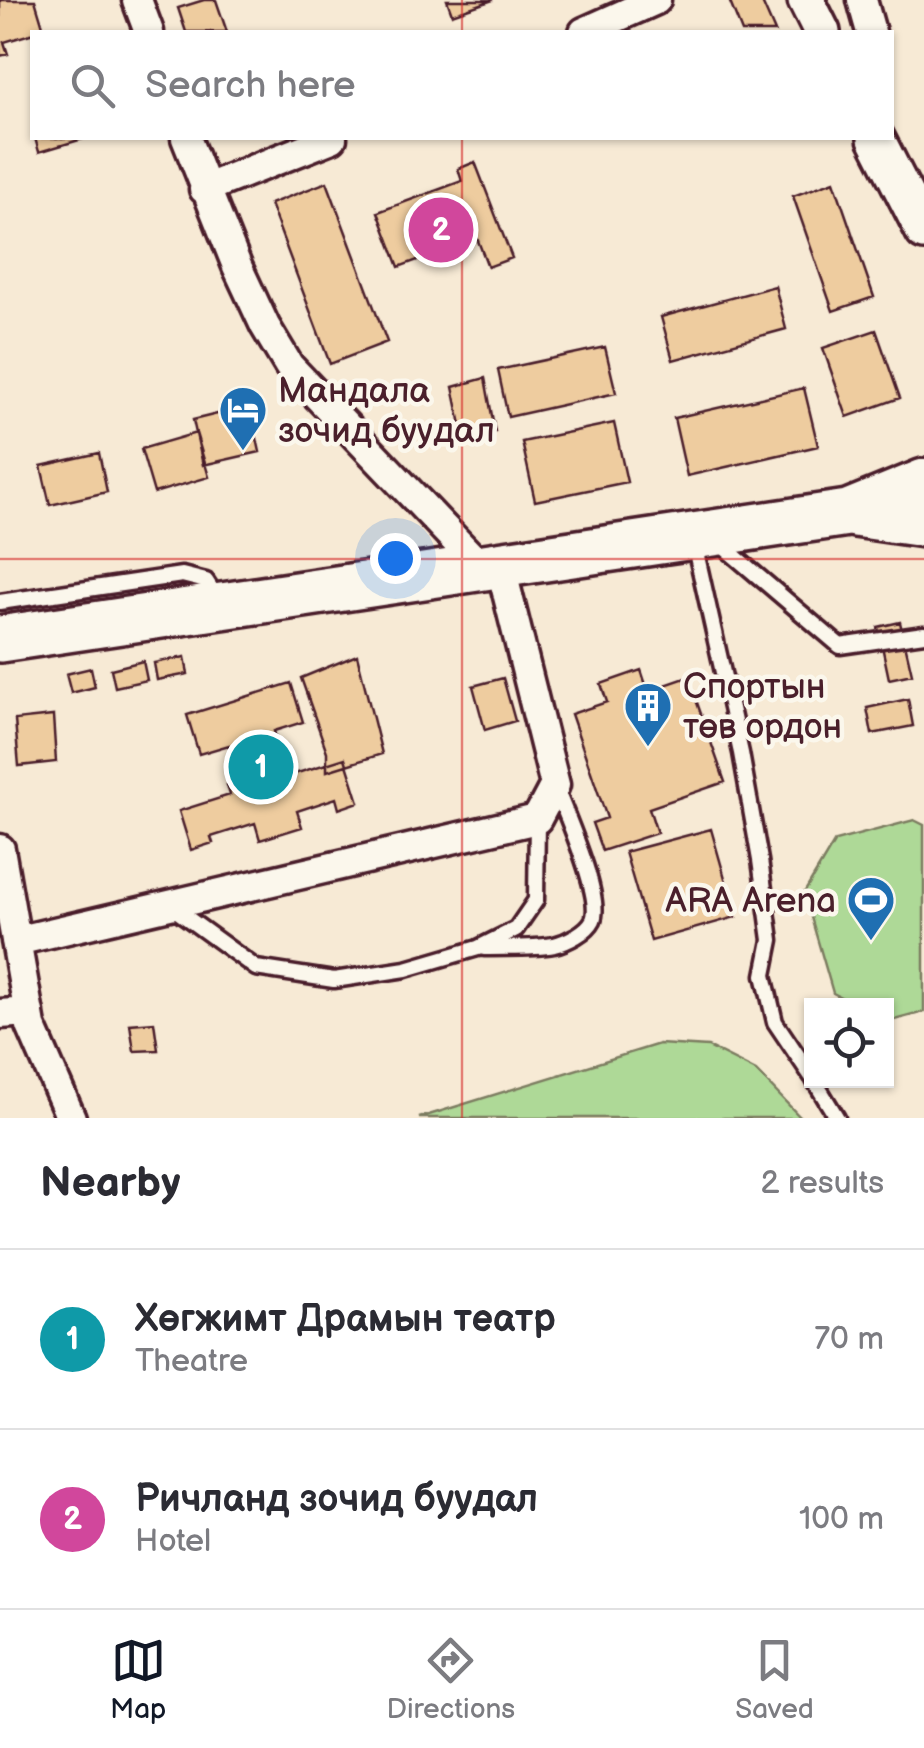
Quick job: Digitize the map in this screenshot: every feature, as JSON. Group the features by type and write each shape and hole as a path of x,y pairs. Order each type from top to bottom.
{"highway":[{"path":"0,639 848,513 924,482"},
{"path":"848,513 924,524"}],"street":[{"path":"138,0 148,30"},
{"path":"588,30 656,0"},
{"path":"806,0 821,30"},
{"path":"862,0 870,30"},
{"path":"16,941 537,819 555,785 490,565 289,366 251,296 187,140"},
{"path":"204,189 327,140"},
{"path":"877,140 924,232"},
{"path":"0,849 31,1026 71,1118"},
{"path":"0,1014 29,1012"}],"lane":[{"path":"701,536 840,646 924,634"},
{"path":"701,536 760,860 771,940 764,975 776,1022 804,1065"},
{"path":"0,602 182,575 206,582 220,606"},
{"path":"478,948 555,945 592,924 596,910 588,876 555,785"},
{"path":"168,905 256,968 334,980 406,970 478,948 516,929 536,900 537,819"},
{"path":"818,1088 836,1118"}],"green space":[{"name":"ARA Arena","path":"914,820 924,825 924,1012 894,1020 894,998 843,998 833,993 804,893 835,841"},
{"path":"659,1044 708,1047 756,1071 801,1118 419,1118"}],"building":[{"path":"0,0 35,0 44,30 30,30 30,34 4,42 8,54 0,56"},
{"path":"216,0 226,30 185,30 178,8"},
{"path":"447,0 493,0 452,14"},
{"path":"729,0 761,0 774,30 741,30"},
{"path":"36,140 79,140 39,152"},
{"path":"475,162 512,258 488,267 477,238 399,267 378,212 462,181 458,169"},
{"path":"834,181 874,297 833,311 793,196"},
{"path":"327,182 387,342 330,364 270,204"},
{"path":"775,286 786,329 673,360 661,317"},
{"path":"876,330 900,398 847,417 823,348"},
{"path":"605,347 616,393 508,417 498,370"},
{"path":"485,378 495,432 464,439 453,387"},
{"path":"804,388 818,446 687,476 674,418"},
{"path":"250,406 260,452 203,465 193,420"},
{"path":"614,423 627,482 535,501 522,442"},
{"path":"196,433 209,477 154,493 141,449"},
{"path":"99,453 107,492 50,505 41,466"},
{"path":"900,622 912,674 889,679 878,627"},
{"path":"357,655 382,754 327,771 327,752 301,678"},
{"path":"185,657 188,674 157,680 154,663"},
{"path":"143,661 147,680 115,687 111,669"},
{"path":"91,668 95,687 71,693 66,674"},
{"name":"Спортын төв ордон","path":"641,670 648,691 688,677 725,782 649,808 657,833 602,851 592,823 607,818 571,714 607,702 601,684"},
{"path":"503,678 515,721 485,730 473,686"},
{"path":"291,683 303,722 274,731 288,776 345,758 359,802 339,809 336,798 297,811 302,827 260,840 255,823 211,837 213,843 191,850 179,811 230,795 227,785 240,781 229,745 199,754 187,715"},
{"path":"908,699 913,726 872,734 867,708"},
{"path":"53,716 56,762 19,766 15,720"},
{"path":"711,829 736,917 651,941 625,852"},
{"path":"154,1022 158,1050 134,1051 130,1024"}],"place":[{"name":"Ричланд зочид буудал","path":"441,230"},
{"name":"Мандала зочид буудал","path":"243,452"},
{"name":"Спортын төв ордон","path":"648,748"},
{"name":"Хөгжимт Драмын театр","path":"261,767"},
{"name":"ARA Arena","path":"871,942"}]}
